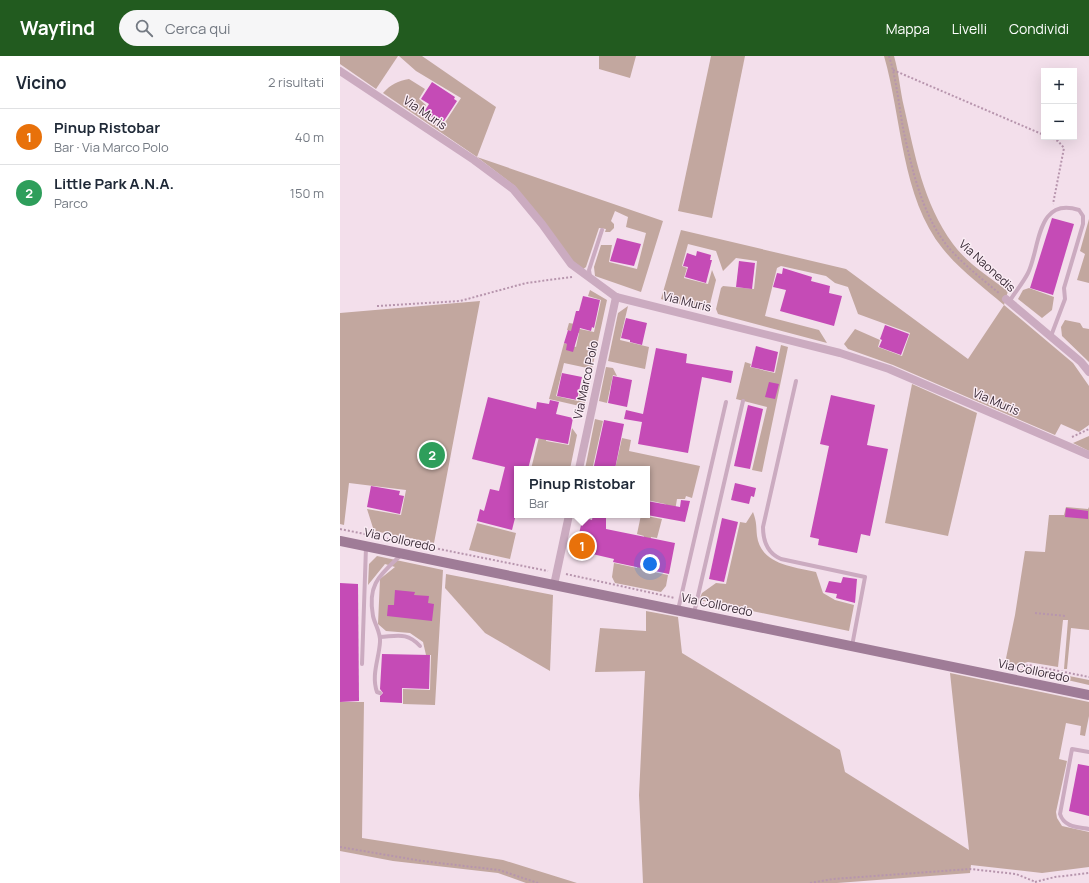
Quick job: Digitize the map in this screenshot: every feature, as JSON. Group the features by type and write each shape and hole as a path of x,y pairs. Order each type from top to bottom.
{"main road":[{"name":"Via Colloredo","path":"340,541 1089,695"}],"street":[{"name":"Via Muris","path":"340,71 474,160 513,189 542,224 571,264 616,296 840,353 875,364 1089,455"},
{"name":"Via Marco Polo","path":"580,466 616,296"},
{"name":"Via Naonedis","path":"1007,301 1051,336 1081,362 1089,372"},
{"path":"554,585 568,518"}],"lane":[{"path":"1007,301 1028,273 1043,224 1051,212 1065,208 1079,210 1083,216 1083,224 1064,288 1065,299 1051,336"},
{"path":"591,279 589,270 602,230"},
{"path":"796,381 763,527 764,538 771,552 781,559 865,577 852,646"},
{"path":"693,614 743,401"},
{"path":"678,610 726,402"},
{"path":"362,664 366,546"},
{"path":"380,693 377,692 375,688 375,667 380,637 373,616 372,596 376,581 403,554"},
{"path":"380,637 405,636 413,639 420,646"},
{"path":"1089,752 1072,749 1060,814 1066,823 1071,826 1089,829"}],"path":[{"name":"Via Naonedis","path":"889,56 893,70 904,133 915,176 919,191 931,218 945,242 959,259 1007,301"},
{"path":"893,70 1041,134"},
{"path":"1051,212 1064,148 1058,140"},
{"path":"378,306 460,301 526,283 562,277 591,279"},
{"path":"1058,442 1089,429"},
{"path":"340,529 556,572 681,599"},
{"path":"696,602 718,607"},
{"path":"1035,613 1066,616"},
{"path":"1008,667 1016,668 1029,665 1089,677"},
{"path":"340,847 422,861 499,870 538,883"},
{"path":"810,883 833,879 970,869 1016,874 1035,883 1055,877 1089,873"}],"shaded area":[{"path":"340,56 398,56 376,89 340,64"},
{"path":"399,56 422,56 496,107 477,157 383,93 395,83 409,79 425,89 419,99 426,105 422,112 442,127 461,98 416,71"},
{"path":"599,56 636,56 630,78 599,69"},
{"path":"711,56 745,56 712,218 678,211"},
{"path":"884,56 894,56 916,161 934,212 953,244 959,251 979,269 1008,291 1004,305 957,264 943,249 929,228 919,206 904,156"},
{"path":"477,157 663,221 641,292 595,276 594,267 601,245 612,245 609,262 637,269 646,233 626,227 628,217 615,211 611,221 614,224 614,228 610,232 605,232 606,229 599,228 586,267 582,270 570,259 515,186"},
{"path":"1089,219 1089,283 1077,280 1085,254 1080,251"},
{"path":"681,230 846,269 968,359 1004,305 1073,363 1089,386 1089,425 1079,432 1061,424 1055,435 893,365 848,349 844,344 855,329 880,340 878,347 902,356 910,333 858,314 848,287 835,283 826,276 781,266 777,268 765,316 819,330 827,343 718,314 716,309 721,288 723,286 754,289 757,261 736,258 723,271 716,251 688,244 682,266 687,268 684,278 708,284 712,270 716,280 709,308 706,311 661,299"},
{"path":"1029,288 1054,297 1052,310 1042,318 1018,299 1023,290"},
{"path":"590,290 607,300 592,369 564,363 556,396 578,401 583,377 590,379 584,407 549,399 564,343 576,347 579,333 567,330 569,323 575,324 575,328 594,332 601,300 588,296"},
{"path":"480,301 434,543 374,531 367,509 401,515 406,490 349,483 344,525 340,524 340,313"},
{"path":"628,306 620,340 649,347 645,369 608,361 618,313"},
{"path":"1065,320 1080,323 1083,328 1089,329 1089,362 1062,336 1061,327"},
{"path":"781,345 788,347 762,472 752,470 767,407 736,399 745,362 751,364 750,367 775,373"},
{"path":"606,367 613,368 617,376 613,375 607,403 599,401"},
{"path":"912,384 977,413 948,536 885,523"},
{"path":"595,419 603,421 593,466 586,466"},
{"path":"572,428 577,435 571,466 532,466 541,429 548,431 546,441 569,445"},
{"path":"1089,436 1089,451 1073,443"},
{"path":"622,438 631,440 629,451 700,466 692,498 686,496 685,499 677,499 675,511 665,504 650,501 650,466 616,466"},
{"path":"1066,507 1088,509 1089,507 1089,630 1071,628 1067,669 1064,669 1068,620 1063,620 1058,667 1028,662 1016,665 1005,663 1015,615 1025,551 1045,552 1049,515 1064,515"},
{"path":"753,512 756,522 757,536 760,546 765,553 780,563 816,572 823,593 835,600 854,605 849,631 699,600 702,593 716,583 726,584 740,522 746,523"},
{"path":"650,517 662,519 657,538 651,537 645,570 668,575 666,586 661,592 615,583 612,577 614,563 637,568 644,536 637,534 640,518 650,518"},
{"path":"477,523 516,533 510,559 469,550"},
{"path":"377,556 443,570 435,705 403,704 403,689 430,690 431,655 426,655 423,642 410,633 386,631 378,624 380,579 395,567 385,564 368,585 369,564"},
{"path":"446,574 553,595 550,671 485,633 445,588"},
{"path":"646,611 678,617 682,653 840,750 845,772 969,850 950,673 1089,702 1089,716 1085,736 1080,735 1081,726 1066,723 1059,759 1067,761 1056,812 1057,818 1062,826 1089,832 1089,867 1042,873 971,865 970,873 837,883 643,883 639,795 645,671 595,672 600,628 646,631"},
{"path":"1029,667 1055,673 1054,678 1016,671"},
{"path":"1064,675 1089,680 1089,685 1063,679"},
{"path":"340,702 364,702 362,838 503,860 577,883 526,883 498,873 393,861 340,851"}],"building":[{"path":"432,82 455,97 454,99 457,101 442,124 424,112 429,104 421,99"},
{"path":"1052,218 1074,224 1053,295 1030,288"},
{"path":"617,238 641,244 634,266 610,261"},
{"path":"697,251 711,255 710,260 712,260 706,283 685,277 688,267 683,266 687,253 696,256"},
{"path":"739,261 755,263 752,289 736,287"},
{"path":"783,268 812,277 811,281 830,286 829,293 842,296 834,326 780,311 786,290 773,287 777,273 782,274"},
{"path":"583,296 600,300 594,328 592,327 591,331 580,328 573,352 566,350 567,344 564,343 568,330 571,331 576,311 579,311"},
{"path":"626,318 647,323 642,345 621,338"},
{"path":"885,325 909,334 901,355 879,347"},
{"path":"756,346 778,352 774,372 751,367"},
{"path":"656,348 687,354 686,363 733,371 731,383 702,377 688,453 638,444 642,422 624,419 626,410 643,414"},
{"path":"562,373 582,377 577,400 557,396"},
{"path":"613,376 632,380 627,407 608,403"},
{"path":"769,382 779,384 775,399 765,397"},
{"path":"831,395 875,405 867,445 888,449 870,536 861,534 857,553 818,545 819,539 810,537 829,446 820,444"},
{"path":"488,397 536,409 537,402 549,404 550,400 559,402 556,414 573,418 568,444 536,438 529,466 514,466 515,518 512,530 477,521 480,509 484,511 490,489 499,491 505,467 472,459"},
{"path":"748,405 763,409 750,469 734,466"},
{"path":"604,420 624,424 616,466 594,466"},
{"path":"735,483 756,488 754,497 751,496 749,504 731,500"},
{"path":"371,486 400,491 399,495 404,496 400,514 367,507"},
{"path":"681,500 690,501 685,522 650,516 650,502 680,507"},
{"path":"1066,508 1088,511 1088,519 1065,517"},
{"path":"583,518 592,520 592,518 606,518 606,529 675,543 669,574 613,562 614,559 575,550"},
{"path":"722,518 738,522 724,582 709,579"},
{"path":"843,577 857,579 855,603 836,598 837,594 825,592 829,581 841,583"},
{"path":"340,583 358,584 359,701 340,702"},
{"path":"395,590 415,592 414,595 429,596 428,603 434,604 432,621 387,616 388,605 394,605"},
{"path":"382,654 430,655 429,689 402,688 402,703 380,702 380,696 383,693 380,689"},
{"path":"1078,764 1089,766 1089,816 1069,811"}],"place":[{"name":"Little Park A.N.A.","path":"432,455"},
{"name":"Pinup Ristobar","path":"582,546"}]}
